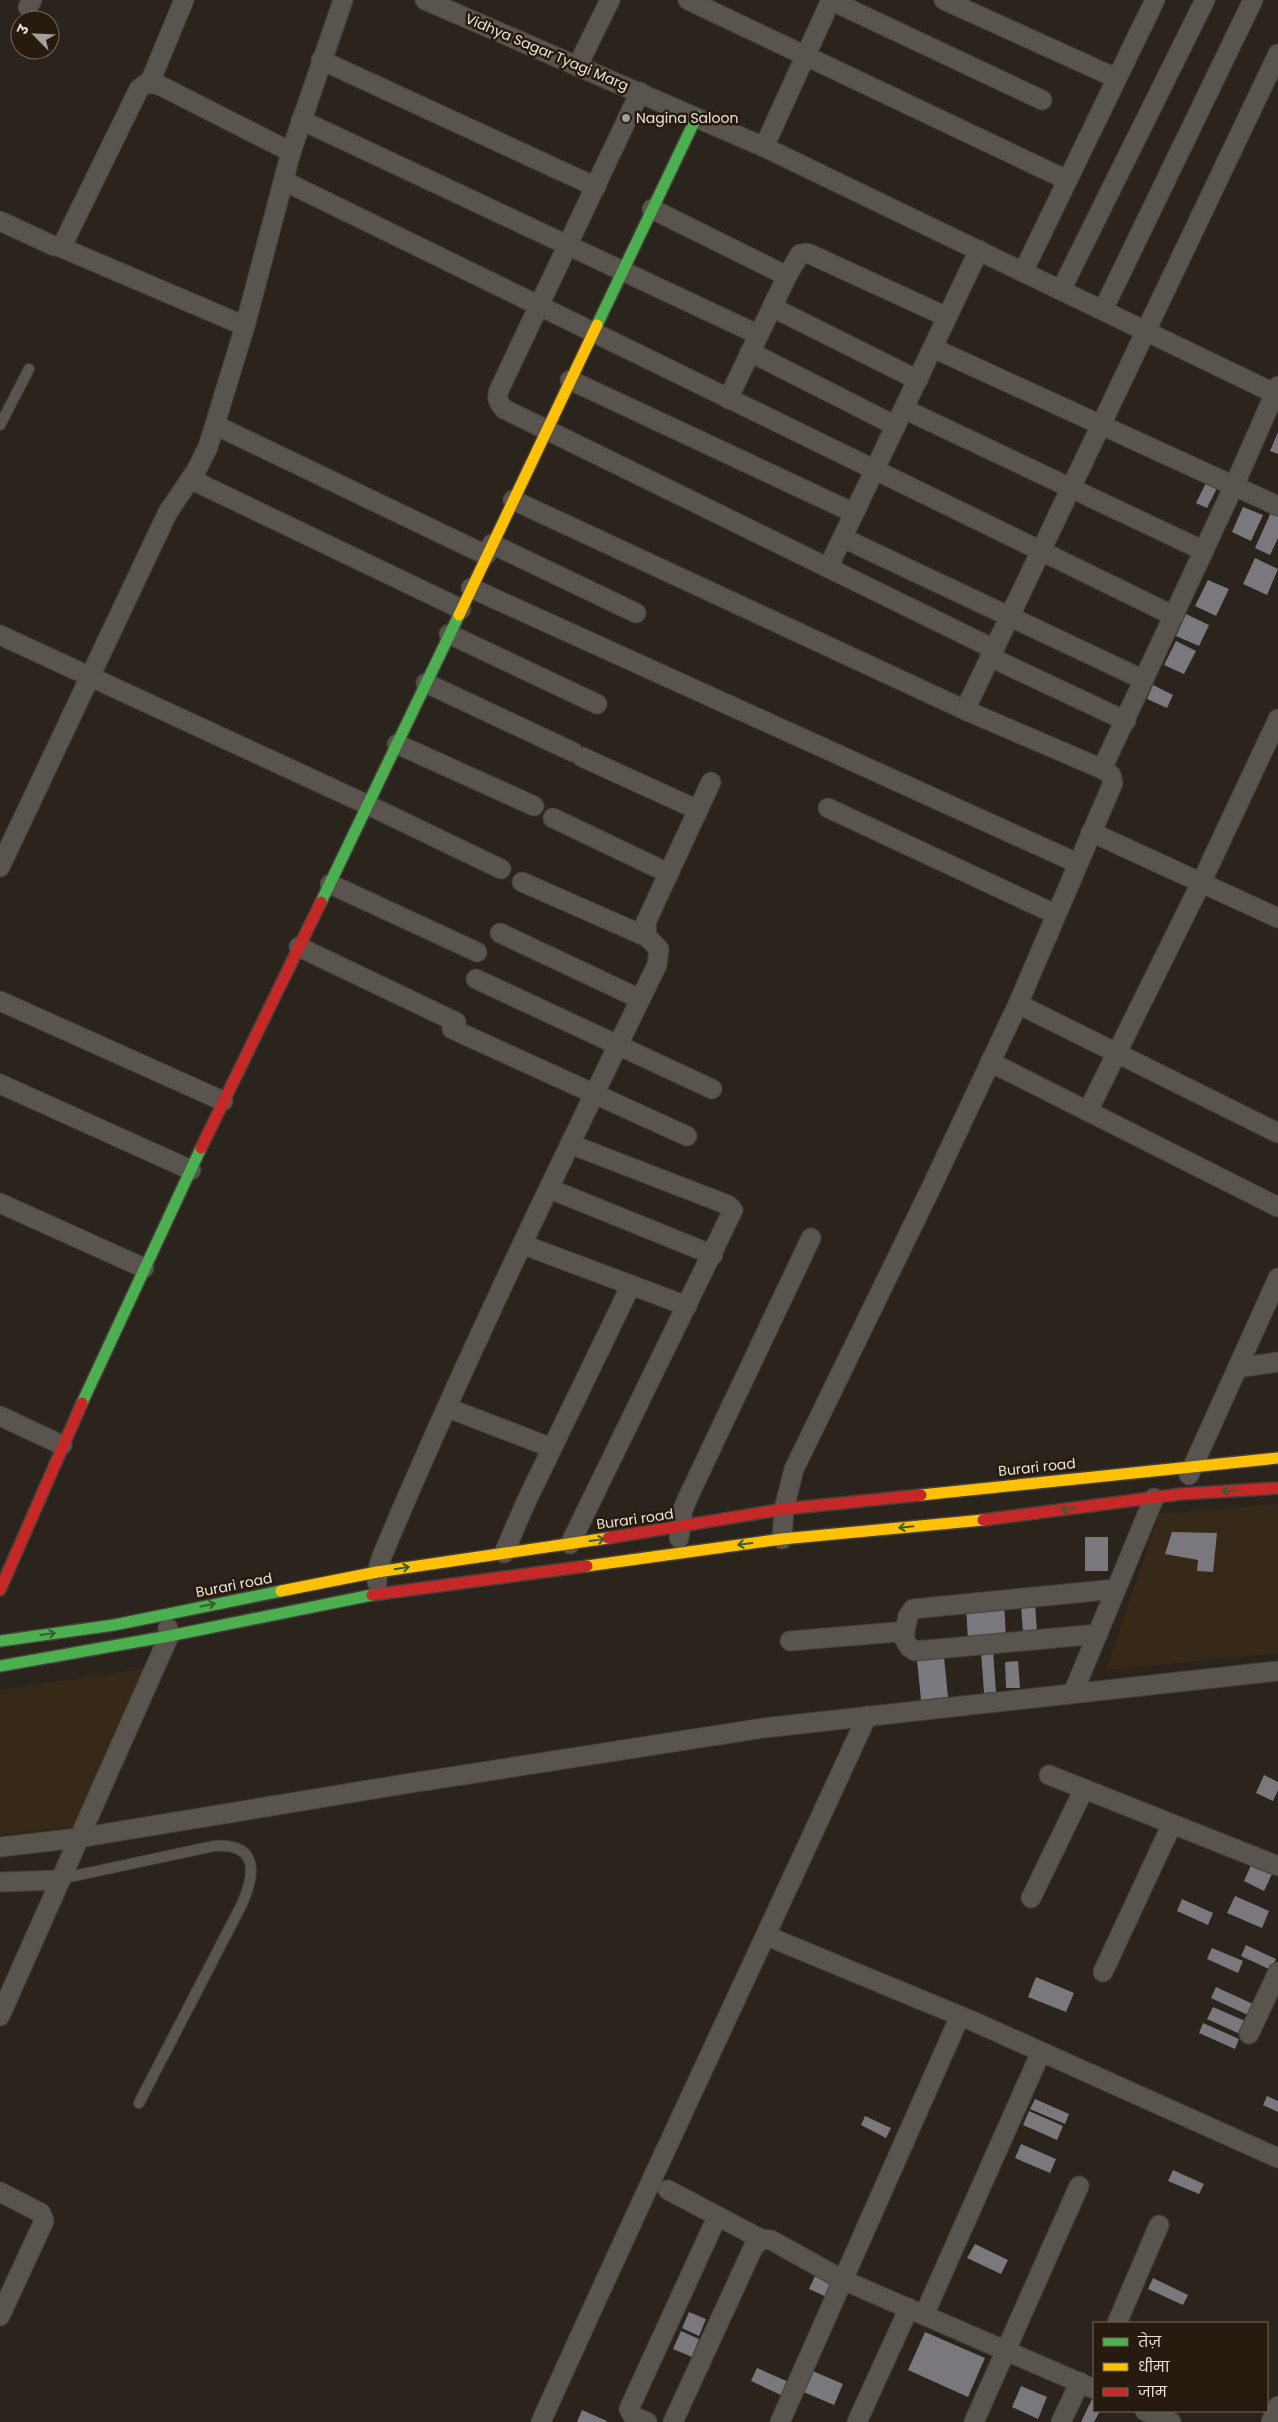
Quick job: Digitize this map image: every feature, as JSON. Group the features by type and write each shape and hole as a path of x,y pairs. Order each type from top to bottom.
{"main road":[{"path":"0,1590 62,1445 144,1268 223,1101 368,805 697,116"},
{"name":"Burari road","path":"0,1641 114,1625 377,1572 680,1528 784,1509 1192,1465 1278,1458"},
{"path":"0,1666 169,1636 377,1594 782,1539 974,1521 1181,1494 1278,1488"}],"street":[{"path":"150,82 184,0"},
{"path":"0,867 168,512 208,447 245,326 291,152 343,0"},
{"name":"Vidhya Sagar Tyagi Marg","path":"425,0 764,146 1147,332 1277,391"},
{"path":"578,65 610,0"},
{"path":"688,0 1067,180"},
{"path":"764,146 830,0 1042,100"},
{"path":"944,0 1116,78"},
{"path":"1023,272 1155,0"},
{"path":"1061,290 1205,0"},
{"path":"1103,310 1253,0"},
{"path":"965,710 1278,54"},
{"path":"322,60 596,187"},
{"path":"60,247 139,89 144,84 150,82 221,115 291,152"},
{"path":"640,92 498,394 498,402 504,408 828,568 1126,721"},
{"path":"301,120 758,335"},
{"path":"284,180 1174,616"},
{"path":"652,209 787,276"},
{"path":"0,221 245,326"},
{"path":"828,568 979,250"},
{"path":"728,398 787,276 800,254 806,253 947,317"},
{"path":"772,307 918,380"},
{"path":"932,348 1278,506"},
{"path":"750,352 900,418 1072,488 1204,551"},
{"path":"570,380 854,513"},
{"path":"1102,769 1126,721 1277,391"},
{"path":"215,424 489,550 636,613"},
{"path":"190,479 461,609"},
{"path":"513,500 965,710 1102,769 1111,775 1113,783 1055,914 1018,1004 794,1469 784,1509 782,1539"},
{"path":"843,538 1144,680"},
{"path":"471,588 1077,863"},
{"path":"449,634 597,704"},
{"path":"0,635 368,805 501,869"},
{"path":"426,683 698,810"},
{"path":"1088,1111 1278,719"},
{"path":"397,744 534,806"},
{"path":"647,937 646,922 711,782"},
{"path":"828,808 1055,914"},
{"path":"553,818 668,873"},
{"path":"1091,832 1278,918"},
{"path":"377,1594 377,1572 388,1542 570,1144 659,956 659,949 647,937 522,882"},
{"path":"330,884 476,952"},
{"path":"500,934 640,999"},
{"path":"299,947 456,1022 452,1029 687,1136"},
{"path":"476,979 712,1089"},
{"path":"0,1001 223,1101"},
{"path":"1018,1004 1278,1133"},
{"path":"990,1062 1278,1207"},
{"path":"0,1084 191,1170"},
{"path":"570,1144 728,1205 733,1210 713,1255 570,1544"},
{"path":"550,1189 713,1255"},
{"path":"0,1204 144,1268"},
{"path":"678,1553 683,1509 811,1238"},
{"path":"524,1245 688,1306"},
{"path":"1181,1494 1192,1465 1278,1278"},
{"path":"504,1553 552,1448 631,1285"},
{"path":"1237,1368 1278,1362"},
{"path":"448,1408 552,1448"},
{"path":"0,1416 62,1445"},
{"path":"1073,1693 1154,1498"},
{"path":"904,1637 908,1616 914,1609 1116,1589"},
{"path":"0,2016 61,1875 169,1636 166,1614"},
{"path":"790,1641 893,1632 901,1633 909,1647 915,1651 1098,1634"},
{"path":"0,1847 75,1845 405,1784 763,1728 1278,1671"},
{"path":"541,2422 648,2183 767,1936 867,1716"},
{"path":"1049,1775 1278,1866"},
{"path":"1031,1898 1084,1789"},
{"path":"1103,1972 1172,1824"},
{"path":"0,1882 61,1875"},
{"path":"767,1936 960,2016 1278,2158"},
{"path":"1249,2034 1278,1972"},
{"path":"780,2422 960,2016"},
{"path":"857,2422 917,2312 1041,2052"},
{"path":"974,2422 1079,2186"},
{"path":"668,2190 761,2239 771,2240 843,2280 1090,2384 1061,2422"},
{"path":"0,2192 41,2213 44,2221 0,2316"},
{"path":"647,2422 633,2416 629,2408 717,2217"},
{"path":"1117,2322 1159,2225"},
{"path":"673,2422 753,2248 761,2239"},
{"path":"1271,2422 1278,2406"},
{"path":"1145,2415 1171,2422"}],"lane":[{"path":"0,425 29,369"},
{"path":"61,1875 214,1846 235,1847 245,1853 250,1862 252,1874 242,1904 139,2103"}],"shaded area":[{"path":"1278,1504 1278,1653 1106,1670 1159,1514"},
{"path":"142,1669 78,1826 0,1835 0,1690"}],"building":[{"path":"1278,432 1278,454 1270,451"},
{"path":"1207,481 1218,486 1207,508 1196,503"},
{"path":"1243,507 1263,515 1251,541 1232,532"},
{"path":"1272,510 1278,513 1278,538 1270,555 1255,548"},
{"path":"1255,558 1278,569 1267,595 1243,584"},
{"path":"1208,580 1229,589 1216,616 1195,606"},
{"path":"1186,614 1209,625 1199,646 1176,636"},
{"path":"1176,641 1196,651 1184,674 1164,665"},
{"path":"1153,685 1173,695 1167,708 1147,699"},
{"path":"1172,1532 1217,1533 1213,1572 1197,1571 1198,1560 1165,1554"},
{"path":"1085,1537 1108,1537 1108,1571 1085,1571"},
{"path":"1035,1603 1037,1632 1023,1633 1021,1604"},
{"path":"1004,1604 1006,1637 968,1640 966,1607"},
{"path":"993,1650 996,1692 984,1693 981,1651"},
{"path":"944,1657 948,1697 921,1700 917,1660"},
{"path":"1018,1661 1020,1688 1006,1688 1005,1662"},
{"path":"1264,1775 1278,1782 1278,1790 1273,1801 1256,1793"},
{"path":"1252,1863 1273,1872 1264,1891 1244,1881"},
{"path":"1235,1896 1269,1911 1262,1928 1227,1913"},
{"path":"1182,1899 1213,1913 1208,1925 1177,1911"},
{"path":"1246,1945 1276,1959 1271,1970 1241,1956"},
{"path":"1212,1948 1243,1961 1238,1973 1207,1959"},
{"path":"1036,1977 1074,1993 1066,2012 1028,1997"},
{"path":"1216,1987 1253,2004 1248,2015 1211,1998"},
{"path":"1213,2007 1245,2021 1240,2034 1207,2019"},
{"path":"1203,2023 1239,2039 1235,2049 1199,2033"},
{"path":"1267,2096 1278,2101 1278,2112 1263,2105"},
{"path":"1035,2099 1069,2114 1065,2124 1030,2109"},
{"path":"1029,2111 1063,2126 1057,2140 1023,2125"},
{"path":"865,2116 891,2128 886,2138 861,2125"},
{"path":"1021,2144 1056,2159 1050,2173 1015,2158"},
{"path":"1173,2170 1204,2184 1199,2194 1168,2181"},
{"path":"975,2244 1008,2260 1001,2274 967,2258"},
{"path":"815,2276 836,2285 831,2299 809,2289"},
{"path":"1153,2278 1188,2295 1183,2305 1148,2289"},
{"path":"689,2312 706,2319 699,2336 682,2328"},
{"path":"681,2331 699,2339 692,2357 673,2349"},
{"path":"925,2332 985,2358 968,2397 908,2370"},
{"path":"757,2368 791,2383 785,2397 751,2381"},
{"path":"808,2369 843,2384 834,2405 799,2390"},
{"path":"1021,2386 1047,2397 1038,2419 1012,2407"},
{"path":"1093,2397 1093,2412 1099,2412 1094,2422 1081,2422"},
{"path":"582,2410 607,2421 577,2422"}],"traffic: fast":[{"path":"597,325 697,116"},
{"path":"321,902 459,615"},
{"path":"82,1403 201,1148"},
{"path":"0,1641 114,1625 281,1591"},
{"path":"0,1666 169,1636 372,1595"}],"traffic: slow":[{"path":"459,615 597,325"},
{"path":"921,1495 1278,1458"},
{"path":"587,1566 782,1539 983,1520"},
{"path":"281,1591 377,1572 608,1538"}],"traffic: jam":[{"path":"201,1148 321,902"},
{"path":"0,1590 82,1403"},
{"path":"983,1520 1181,1494 1278,1488"},
{"path":"608,1538 784,1509 921,1495"},
{"path":"372,1595 587,1566"}],"place":[{"name":"Nagina Saloon","path":"626,118"}]}
